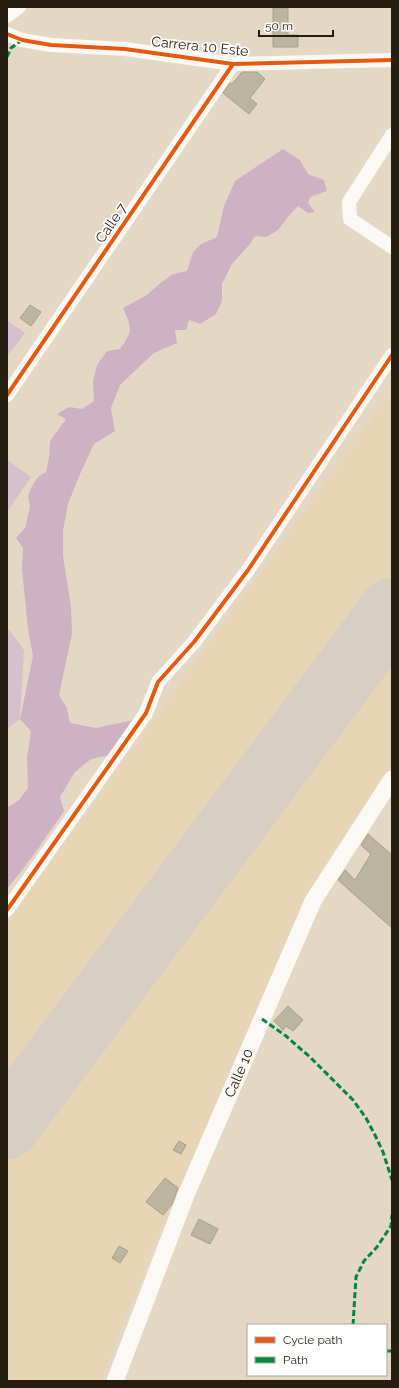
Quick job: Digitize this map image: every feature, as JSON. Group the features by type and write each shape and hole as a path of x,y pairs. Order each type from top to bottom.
{"main road":[{"name":"Calle 10","path":"114,1381 186,1195 313,901 392,779"}],"street":[{"path":"7,16 19,7"},
{"name":"Carrera 10 Este","path":"7,34 22,40 51,45 125,49 233,64 392,60"},
{"name":"Calle 7","path":"7,395 233,64"},
{"path":"392,135 349,202 350,219 392,247"},
{"path":"7,910 146,713 158,682 194,642 248,570 392,356"}],"shaded area":[{"path":"283,149 300,160 308,174 324,180 327,191 310,197 308,203 315,212 308,213 298,206 278,230 266,237 255,236 250,244 232,264 222,284 222,301 216,314 200,324 189,320 186,330 175,330 177,343 154,353 120,385 111,408 115,431 94,444 68,504 63,531 63,556 71,606 72,634 59,695 67,708 70,723 96,728 133,720 110,755 91,759 75,772 60,797 64,811 33,856 7,889 7,808 19,800 28,788 27,758 31,731 20,719 33,656 28,629 22,569 23,548 16,538 25,528 30,507 28,496 33,484 39,476 46,472 50,441 66,419 57,414 69,407 82,409 94,401 93,381 97,365 107,351 120,349 129,333 130,329 128,320 123,308 147,295 173,274 187,271 193,252 201,244 217,237 224,206 235,181"},
{"path":"7,320 25,333 8,355 7,354"},
{"path":"392,390 392,767 295,927 193,1156 182,1191 163,1224 101,1381 7,1381 7,923"},
{"path":"7,460 31,477 7,512"},
{"path":"7,627 24,650 20,719 7,729"}],"building":[{"path":"273,8 288,8 288,35 298,35 298,47 273,47"},
{"path":"242,72 257,72 265,79 250,98 257,104 249,114 223,93 230,83 232,84"},
{"path":"30,305 41,312 31,326 20,318"},
{"path":"368,834 392,855 392,928 338,880 345,870 355,880 371,854 361,845"},
{"path":"288,1006 303,1020 293,1031 286,1026 283,1030 274,1021"},
{"path":"179,1141 186,1145 181,1154 173,1150"},
{"path":"165,1178 178,1188 172,1204 163,1215 146,1202"},
{"path":"199,1219 218,1229 210,1244 191,1235"},
{"path":"119,1246 128,1251 120,1263 112,1258"}],"runway":[{"path":"7,1126 392,611"}],"marked path":[{"path":"7,57 11,48 22,40"},
{"path":"262,1019 286,1036 311,1058 353,1100 366,1118 375,1135 383,1152 392,1180"},
{"path":"353,1324 356,1277 364,1261 377,1247 391,1226 392,1215"},
{"path":"387,1351 392,1351"}],"cycle path":[{"path":"7,34 22,40 51,45 125,49 233,64 392,60"},
{"path":"7,395 233,64"},
{"path":"7,910 146,713 158,682 194,642 248,570 392,355"}]}
